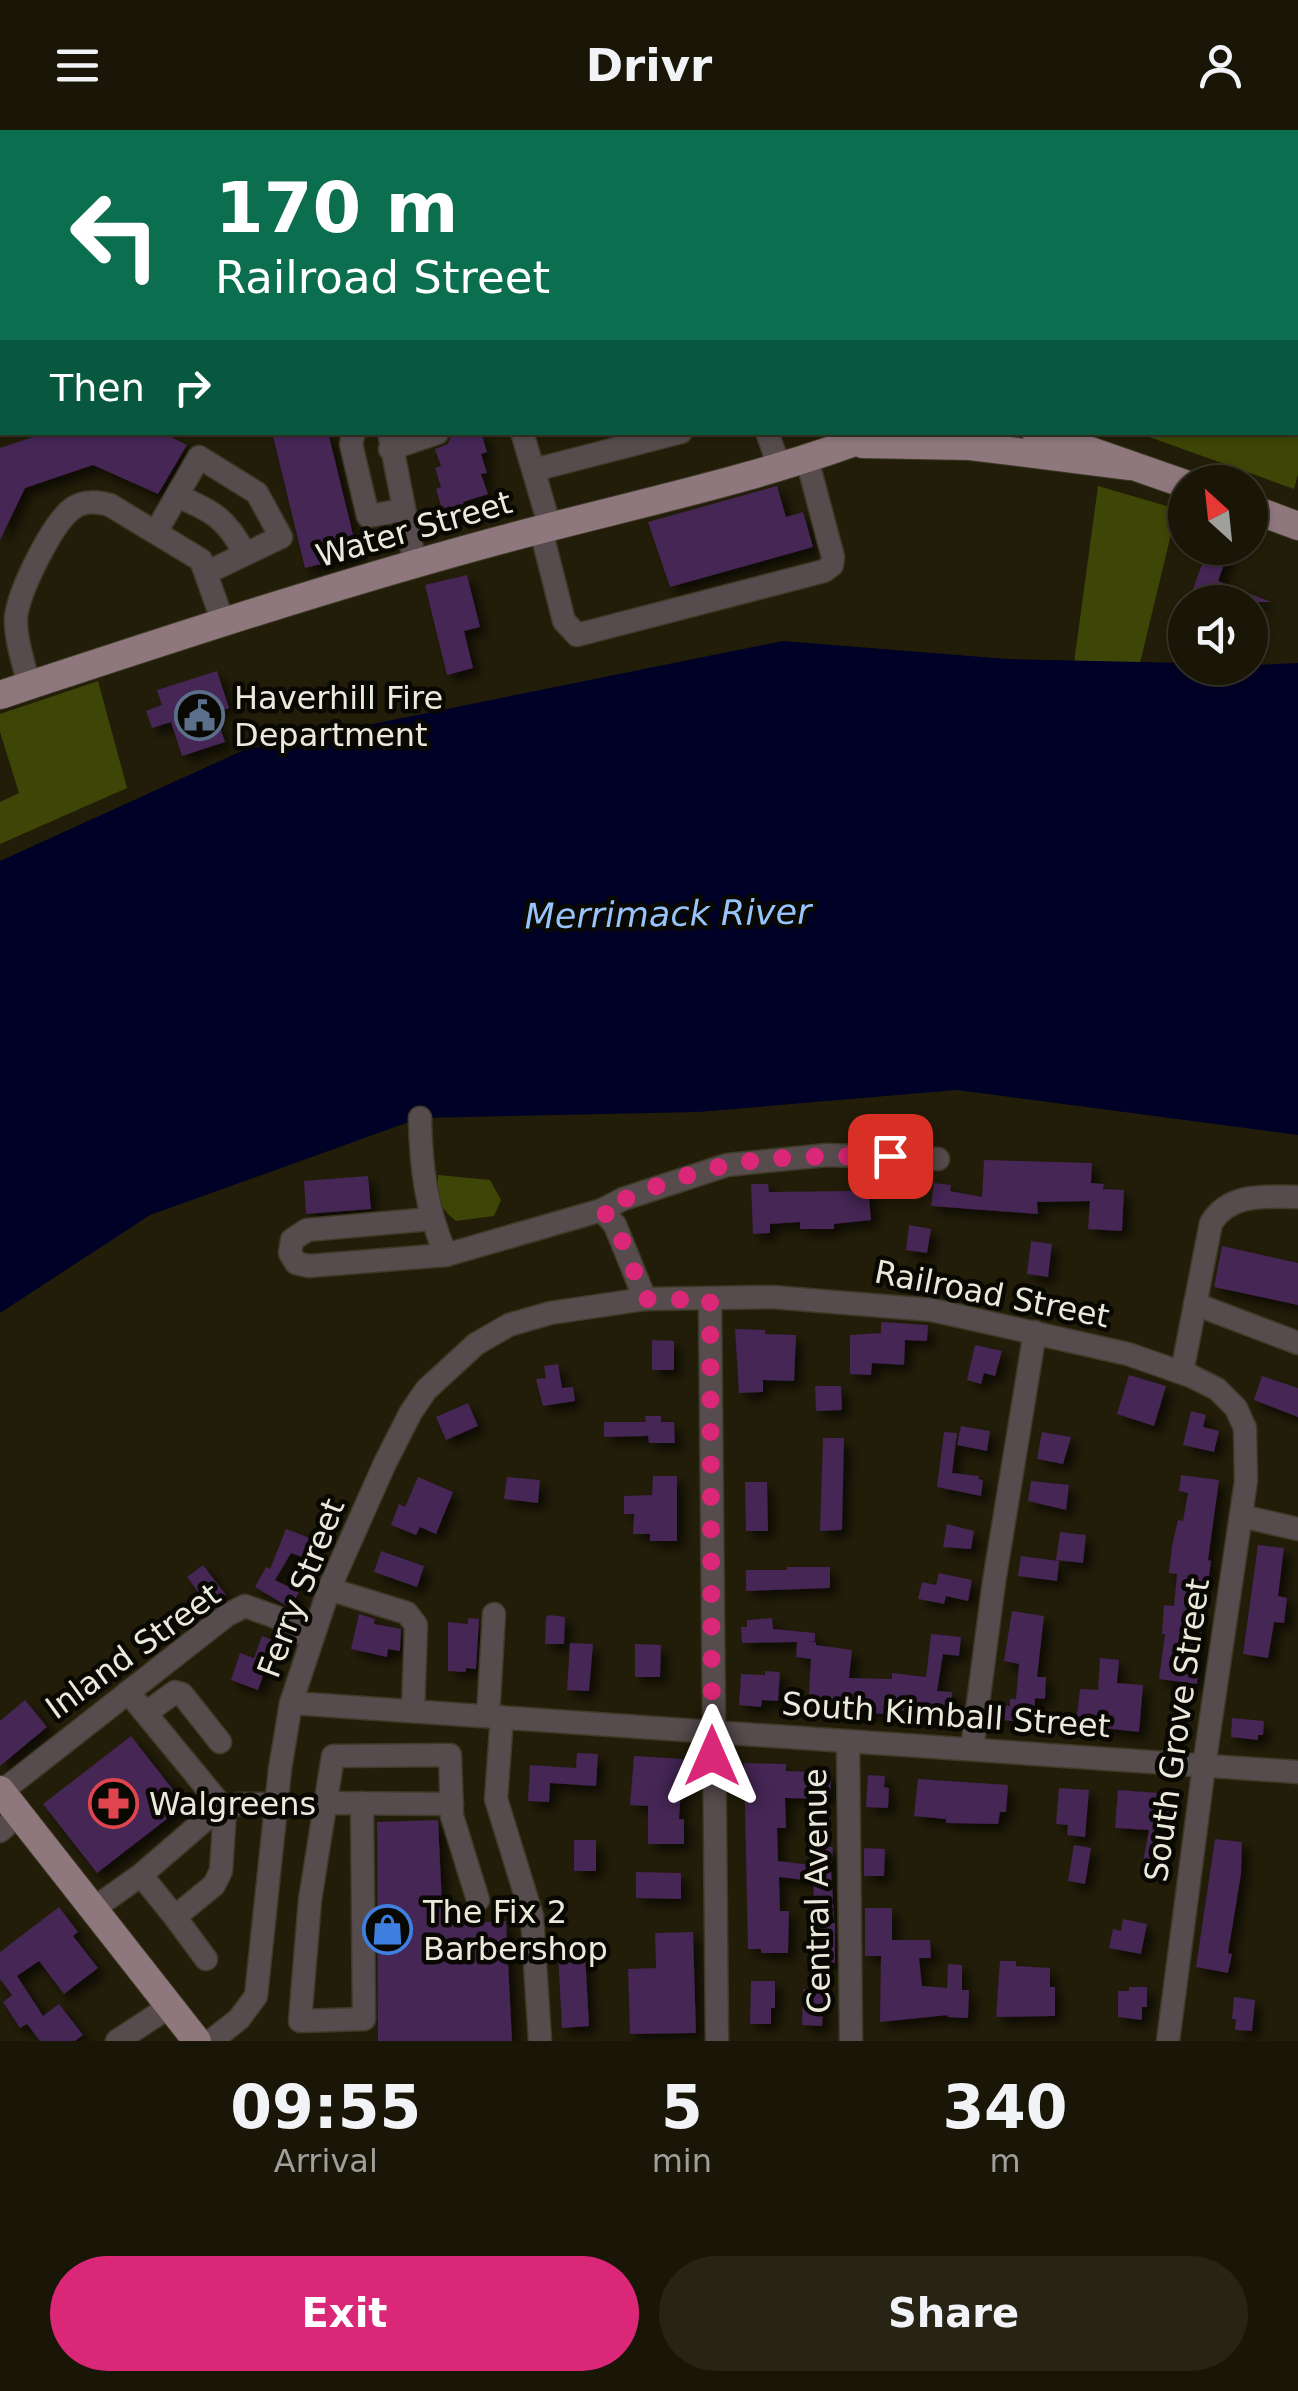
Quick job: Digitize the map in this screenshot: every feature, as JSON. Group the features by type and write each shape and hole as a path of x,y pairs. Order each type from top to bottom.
{"main road":[{"name":"Water Street","path":"0,695 415,564 807,459 874,435"},
{"name":"Water Street","path":"1044,435 1168,478"},
{"name":"Water Street","path":"852,444 970,446 1130,466"},
{"path":"1268,515 1298,526"},
{"path":"1,1791 10,1822 93,1909 197,2041"}],"street":[{"path":"353,435 351,444 368,516 404,510"},
{"path":"415,564 390,440 424,435"},
{"path":"523,435 534,470 564,621 578,634 832,566 834,557 807,459"},
{"path":"534,470 669,435"},
{"path":"769,435 778,466"},
{"path":"156,532 199,457 257,492 281,536 206,573"},
{"path":"176,496 222,519 245,554"},
{"path":"29,686 16,623 18,606 32,570 63,518 74,508 97,502 110,506 201,560 224,622"},
{"path":"420,1118 421,1175 431,1219 446,1255"},
{"path":"431,1219 306,1230 292,1240 290,1253 296,1263 309,1266 446,1255 602,1210 728,1165 827,1156 938,1158"},
{"path":"1182,1372 1211,1223 1216,1215 1231,1202 1261,1196 1298,1197"},
{"path":"602,1210 616,1225 645,1299"},
{"name":"Railroad Street","path":"426,1390 476,1344 508,1324 550,1313 645,1299 772,1296 932,1310 1128,1354 1182,1372 1217,1389 1236,1408 1245,1428"},
{"path":"710,1300 717,2041"},
{"path":"1195,1304 1298,1344"},
{"path":"972,1749 994,1582 1035,1332"},
{"name":"Ferry Street","path":"211,2041 239,2019 256,1996 291,1703 310,1639 385,1463 410,1412 426,1390"},
{"name":"South Grove Street","path":"1168,2041 1246,1482 1245,1428"},
{"path":"1241,1516 1298,1529"},
{"path":"329,1588 407,1613 416,1624 413,1712"},
{"name":"Inland Street","path":"1,1791 227,1615 245,1606 276,1617 310,1639"},
{"path":"494,1614 496,1800 532,1916 540,2041"},
{"path":"128,1692 225,1810 221,1870 214,1885 175,1916"},
{"path":"146,1713 175,1692 182,1694 220,1742"},
{"name":"South Kimball Street","path":"291,1703 1298,1772"},
{"path":"436,1755 439,1713"},
{"name":"Central Avenue","path":"848,1741 852,2041"},
{"path":"362,1803 364,2030 300,2021 310,1900 333,1756 450,1755 452,1816 478,1900"},
{"path":"326,1803 452,1804"},
{"path":"93,1909 141,1876 206,1819 236,1804 278,1804"},
{"path":"141,1876 206,1960"},
{"path":"259,1969 304,1976"},
{"path":"118,2041 169,2006"}],"green space":[{"path":"1144,435 1298,435 1294,489 1268,480 1268,465 1227,465"},
{"path":"1098,486 1168,506 1168,546 1140,663 1074,663"},
{"path":"98,681 127,788 0,844 0,802 19,793 0,732 0,714"},
{"path":"438,1175 490,1180 501,1200 494,1216 456,1221 440,1201"}],"water":[{"name":"Merrimack River","path":"783,641 1007,659 1168,663 1168,685 1268,685 1268,664 1298,663 1298,1135 957,1090 698,1112 420,1118 150,1215 0,1313 0,861 244,750"}],"building":[{"path":"39,435 167,435 187,445 158,494 93,465 25,488 0,540 0,448"},
{"path":"273,435 329,435 358,555 305,568"},
{"path":"451,435 482,435 487,452 481,454 487,473 481,474 488,494 463,502 465,509 452,513 450,506 442,509 436,489 441,487 435,468 441,466 435,449 448,444"},
{"path":"777,486 786,517 803,512 813,547 670,587 648,522"},
{"path":"1202,565 1224,565 1218,581 1228,585 1194,585"},
{"path":"467,575 480,627 464,631 473,668 447,675 425,585"},
{"path":"217,671 229,708 215,713 225,742 182,756 171,722 152,728 146,711 162,705 157,690"},
{"path":"984,1160 1092,1163 1091,1183 1104,1184 1103,1189 1124,1190 1122,1231 1088,1229 1090,1201 1037,1202 1038,1214 931,1206 934,1183 951,1185 950,1191 982,1197"},
{"path":"368,1176 371,1209 306,1214 304,1181"},
{"path":"751,1184 768,1184 769,1192 851,1191 850,1187 868,1185 871,1220 834,1224 834,1229 800,1229 800,1222 770,1224 770,1233 753,1234"},
{"path":"909,1225 931,1229 927,1253 906,1250"},
{"path":"1031,1241 1052,1244 1048,1277 1027,1274"},
{"path":"1222,1246 1298,1263 1298,1305 1214,1287"},
{"path":"881,1322 928,1325 927,1341 905,1340 904,1365 872,1363 871,1375 850,1374 850,1335 881,1333"},
{"path":"735,1329 796,1335 794,1381 763,1380 763,1392 739,1393"},
{"path":"652,1340 674,1341 674,1370 652,1370"},
{"path":"975,1345 1002,1351 995,1376 984,1373 981,1384 967,1380"},
{"path":"558,1364 562,1388 573,1387 575,1401 543,1406 536,1379 546,1378 544,1366"},
{"path":"1129,1375 1166,1386 1154,1426 1117,1414"},
{"path":"1262,1376 1298,1388 1298,1417 1254,1400"},
{"path":"815,1386 841,1386 842,1410 816,1411"},
{"path":"468,1403 478,1426 446,1440 436,1417"},
{"path":"1191,1411 1206,1415 1203,1427 1219,1431 1214,1452 1183,1445"},
{"path":"645,1416 661,1416 661,1422 674,1422 675,1443 649,1443 648,1436 604,1437 604,1422 646,1422"},
{"path":"961,1426 990,1431 987,1451 957,1445"},
{"path":"944,1432 957,1433 952,1473 979,1476 983,1480 981,1496 937,1487"},
{"path":"1042,1432 1071,1437 1063,1464 1037,1459"},
{"path":"823,1438 844,1438 842,1530 820,1531"},
{"path":"1181,1475 1219,1480 1208,1583 1199,1582 1196,1616 1203,1617 1197,1684 1159,1679 1164,1605 1174,1606 1177,1574 1169,1573 1172,1546 1178,1520 1183,1521 1188,1493 1179,1491"},
{"path":"653,1476 677,1476 677,1541 650,1541 650,1534 633,1534 634,1514 624,1514 624,1496 652,1495"},
{"path":"418,1477 453,1492 436,1534 420,1527 416,1535 391,1525 399,1504 405,1507"},
{"path":"507,1477 540,1480 538,1503 504,1499"},
{"path":"1031,1481 1069,1485 1066,1510 1028,1501"},
{"path":"745,1482 767,1482 768,1531 746,1531"},
{"path":"947,1524 974,1531 971,1549 943,1547"},
{"path":"286,1529 318,1541 310,1560 291,1553 275,1580 299,1592 290,1608 255,1587 266,1567 270,1569"},
{"path":"1060,1532 1086,1535 1083,1563 1056,1560"},
{"path":"1258,1545 1284,1548 1278,1596 1287,1598 1284,1623 1274,1622 1268,1658 1243,1654"},
{"path":"381,1551 424,1566 417,1587 374,1572"},
{"path":"1021,1556 1059,1561 1057,1581 1018,1576"},
{"path":"203,1565 226,1595 209,1607 187,1577"},
{"path":"830,1567 830,1588 746,1591 746,1570"},
{"path":"939,1573 972,1580 968,1601 946,1596 944,1604 918,1599 922,1582 936,1585"},
{"path":"1012,1611 1044,1616 1037,1677 1046,1677 1045,1699 1035,1698 1034,1722 998,1720 999,1705 1010,1706 1010,1699 1016,1699 1019,1664 1004,1661"},
{"path":"359,1614 375,1619 374,1624 401,1629 400,1651 388,1649 387,1657 351,1649"},
{"path":"546,1617 565,1617 564,1644 545,1644"},
{"path":"468,1618 479,1619 476,1669 448,1671 448,1622 468,1624"},
{"path":"772,1618 773,1629 815,1633 815,1641 808,1641 852,1650 849,1678 892,1679 892,1673 926,1677 931,1634 961,1637 959,1656 943,1654 937,1691 952,1692 951,1718 900,1710 899,1715 808,1709 811,1659 796,1657 797,1642 742,1643 741,1627 747,1627 747,1620"},
{"path":"262,1636 275,1641 258,1690 231,1680 240,1653 254,1658"},
{"path":"570,1643 593,1644 589,1691 567,1690"},
{"path":"635,1644 661,1645 660,1677 635,1677"},
{"path":"1100,1658 1119,1660 1117,1683 1143,1685 1139,1732 1076,1725 1080,1689 1098,1690"},
{"path":"765,1671 780,1672 778,1701 762,1700 761,1707 739,1705 741,1674 765,1675"},
{"path":"25,1700 47,1727 0,1766 0,1721"},
{"path":"1232,1718 1264,1721 1263,1735 1258,1735 1258,1740 1231,1737"},
{"name":"Walgreens","path":"131,1736 185,1805 97,1873 43,1804"},
{"path":"577,1753 598,1754 596,1786 550,1783 549,1802 528,1801 530,1765 576,1768"},
{"path":"634,1756 683,1759 679,1819 684,1819 684,1844 648,1844 648,1806 630,1805"},
{"path":"744,1763 786,1764 786,1771 831,1773 830,1799 785,1798 786,1828 777,1828 778,1861 811,1865 811,1846 833,1847 834,1919 815,1919 813,1881 779,1877 780,1911 789,1911 788,1953 748,1949"},
{"path":"868,1775 885,1776 888,1808 866,1807"},
{"path":"918,1779 1008,1785 1006,1812 1000,1812 998,1824 946,1823 946,1819 914,1816"},
{"path":"1059,1788 1089,1790 1085,1837 1067,1835 1068,1825 1056,1824"},
{"path":"1118,1790 1174,1794 1171,1831 1159,1865 1143,1862 1149,1830 1115,1828"},
{"path":"438,1820 443,1924 506,1921 512,2041 378,2041 377,1822"},
{"path":"1215,1839 1242,1842 1228,1973 1196,1967"},
{"path":"574,1840 596,1840 596,1871 574,1871"},
{"path":"1074,1845 1091,1848 1085,1884 1068,1881"},
{"path":"864,1848 885,1849 884,1876 864,1876"},
{"path":"636,1872 681,1873 681,1899 636,1898"},
{"path":"59,1907 78,1932 73,1936 98,1968 64,1994 39,1961 17,1976 43,2016 59,2004 83,2035 75,2041 40,2041 27,2024 20,2028 3,2002 12,1995 0,1979 0,1952"},
{"path":"865,1908 892,1908 892,1940 930,1940 931,1958 919,1958 922,1986 947,1988 948,1964 962,1965 962,1990 969,1990 968,2018 948,2015 880,2022 881,1956 865,1956"},
{"path":"1123,1919 1147,1924 1141,1954 1109,1948 1113,1929 1121,1931"},
{"path":"822,1923 835,1923 835,1963 820,1962"},
{"path":"693,1932 696,2033 630,2034 628,1969 656,1968 655,1933"},
{"path":"585,1952 589,2026 562,2028 558,1954"},
{"path":"1000,1961 1050,1968 1050,1987 1055,1987 1055,2016 996,2017"},
{"path":"751,1981 775,1981 771,2024 750,2024"},
{"path":"1129,1987 1147,1987 1142,2020 1118,2017 1118,1991 1129,1991"},
{"path":"803,1989 824,1990 822,2026 802,2025"},
{"path":"1234,1997 1255,2000 1252,2031 1235,2030"}],"place":[{"name":"Haverhill Fire Department","path":"199,716"},
{"name":"Walgreens","path":"114,1804"},
{"name":"The Fix 2 Barbershop","path":"388,1930"}],"route":[{"path":"712,1756 710,1300 645,1299 616,1225 602,1210 728,1165 827,1156 890,1156"}]}
